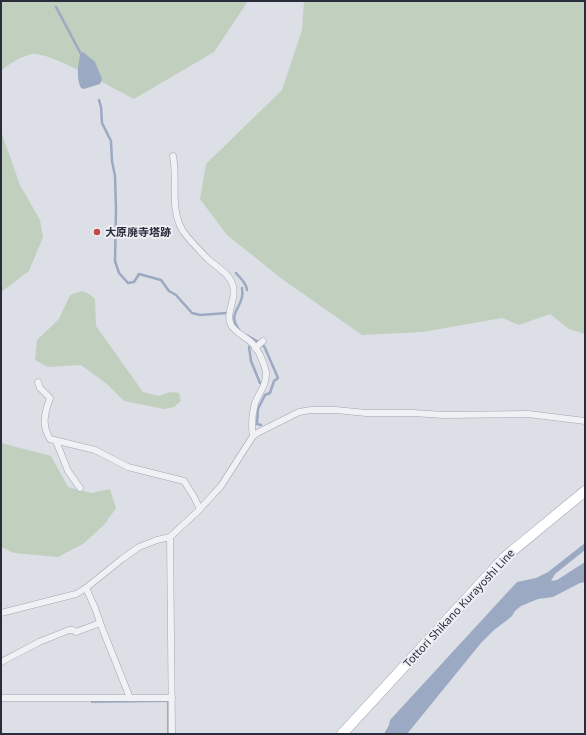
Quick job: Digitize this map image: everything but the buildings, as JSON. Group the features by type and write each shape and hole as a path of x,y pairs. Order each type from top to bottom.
{"main road":[{"name":"Tottori Shikano Kurayoshi Line","path":"342,734 505,556 585,491"}],"street":[{"path":"173,156 175,168 175,211 182,230 208,259 228,277 233,286 234,295 230,321 234,330 252,343 262,360 266,373 264,385 255,403 251,422 253,436"},
{"path":"255,348 263,341"},
{"path":"38,382 40,388 50,398 44,414 46,432 50,439 95,450 128,467 184,481 200,509"},
{"path":"1,613 76,594 140,547 156,540 170,537 200,509 221,486 253,436 294,414 311,410 342,410 366,413 413,413 444,415 528,414 585,421"},
{"path":"56,441 68,471 80,488"},
{"path":"170,537 172,734"},
{"path":"86,588 130,698"},
{"path":"1,662 38,642 69,630 76,632 100,623"},
{"path":"1,698 172,698"}],"green space":[{"path":"1,1 248,1 214,52 134,99 83,72 41,55 33,54 24,56 1,71"},
{"path":"304,1 585,1 585,334 569,329 550,314 519,325 502,318 423,332 362,335 282,279 227,235 200,199 206,164 282,90 302,30"},
{"path":"1,131 20,185 40,220 43,237 29,271 1,292"},
{"path":"82,291 95,299 96,326 143,392 159,396 170,392 179,393 181,401 174,407 164,409 124,401 107,384 81,365 48,367 35,360 37,340 59,319 70,295"},
{"path":"1,443 51,456 68,487 91,493 110,489 116,508 104,525 83,544 58,557 14,553 1,547"}],"water":[{"path":"83,52 95,62 102,79 100,84 84,89 81,88 79,84 78,76 80,53"},
{"path":"585,543 585,550 555,574 551,581 557,580 585,562 585,582 580,583 553,597 538,599 521,606 512,616 494,630 481,643 407,734 384,734 390,720 517,582 536,578 548,572"},
{"path":"91,701 168,701 168,734 167,702 91,703"}],"waterway":[{"path":"56,7 81,54"},
{"path":"99,100 102,123 111,141 112,161 115,176 115,261 119,273 128,283 134,282 139,274 161,280 169,291 176,295 192,313 200,315 227,313"},
{"path":"236,273 244,283 247,290"},
{"path":"239,330 234,320 234,316 241,302 242,288"},
{"path":"246,335 259,342"},
{"path":"261,425 257,424 258,409 265,395 270,393 274,381 278,378 263,345"},
{"path":"249,347 251,361 260,383"}],"place":[{"name":"大原廃寺塔跡","path":"97,232"}]}
